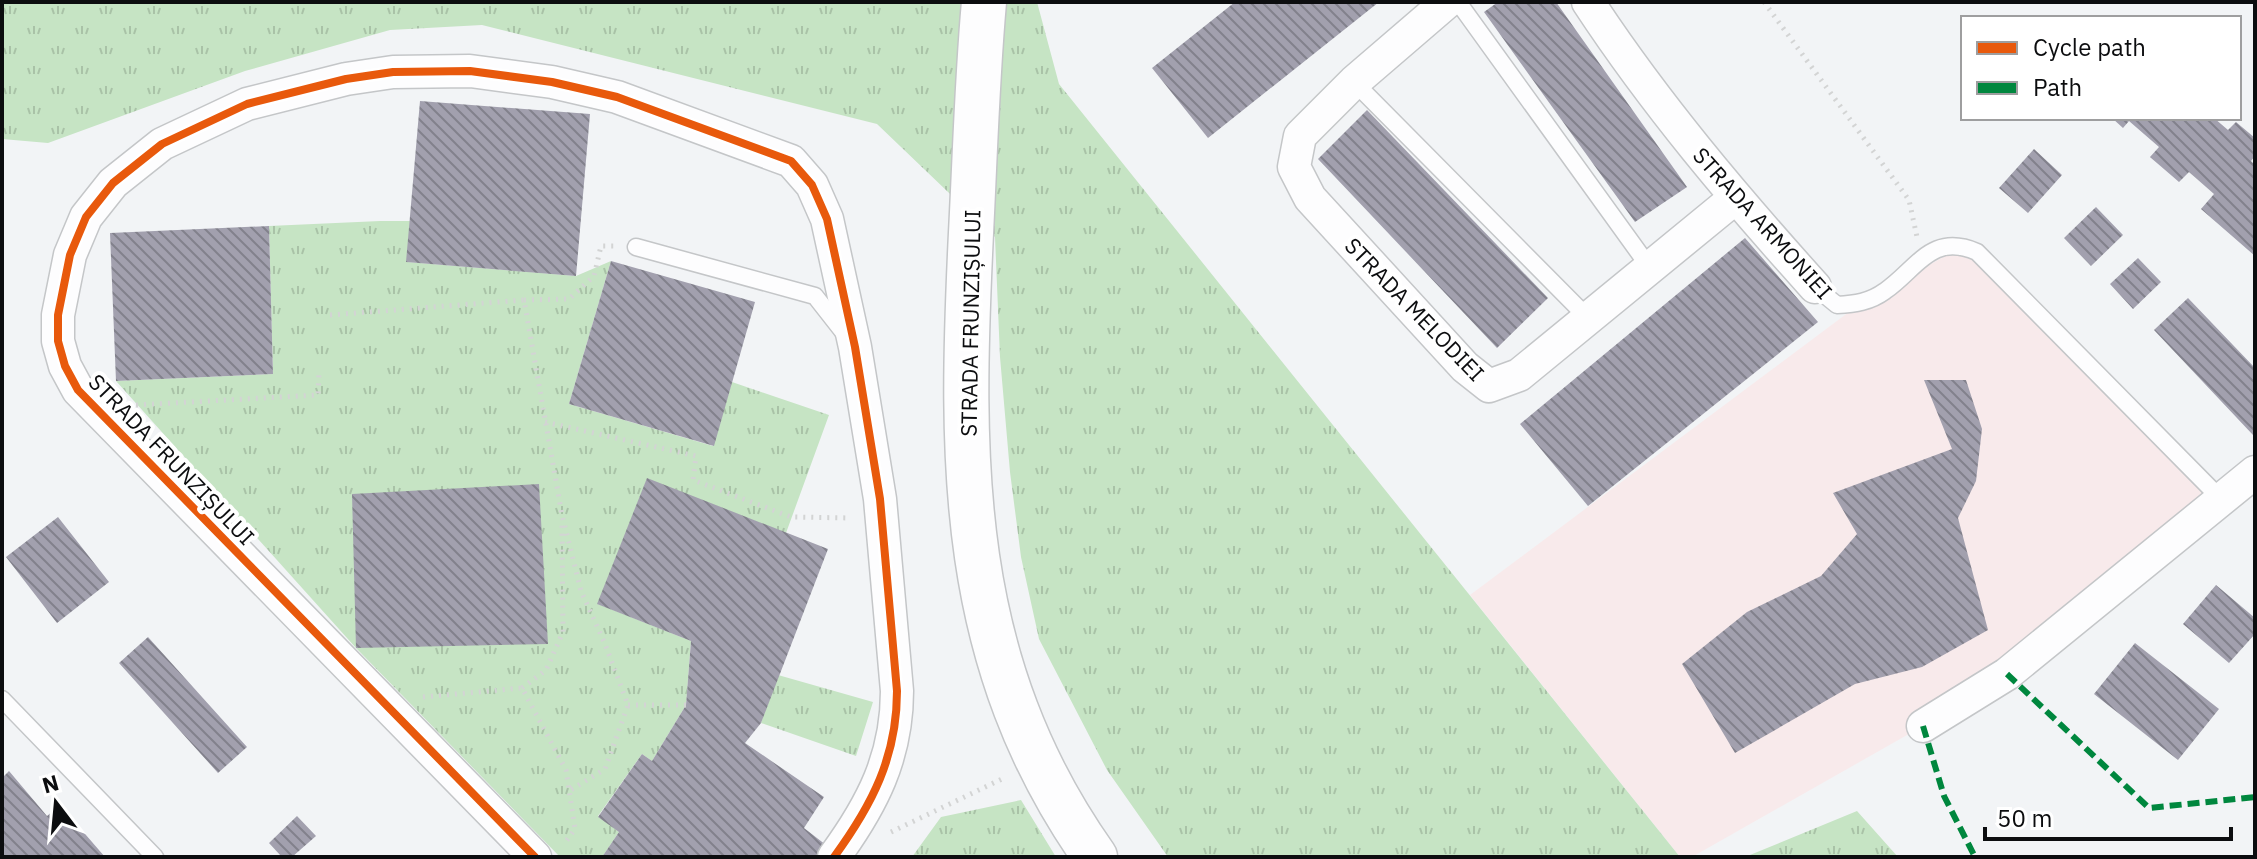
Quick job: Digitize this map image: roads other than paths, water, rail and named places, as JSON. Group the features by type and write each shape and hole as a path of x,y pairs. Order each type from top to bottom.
{"main road":[{"name":"STRADA FRUNZIȘULUI","path":"984,2 965,352 970,505 980,586 998,659 1031,747 1095,857"}],"street":[{"name":"STRADA MELODIEI","path":"1447,2 1354,82 1300,136 1294,167 1310,198 1465,367 1489,386 1519,375 1735,198"},
{"name":"STRADA ARMONIEI","path":"1588,2 1621,52 1735,198 1815,287"},
{"name":"STRADA FRUNZIȘULUI","path":"546,856 382,701 78,390 65,366 58,341 58,315 70,255 86,217 113,183 162,144 247,104 317,85 393,72 470,71 552,82 617,97 791,161 812,185 827,219 855,347 882,519 896,678 897,721 892,749 864,816 834,857"},
{"path":"1923,726 2007,674 2255,472"}],"lane":[{"path":"1458,2 1650,268"},
{"path":"1354,82 1588,318"},
{"name":"STRADA ARMONIEI","path":"1815,287 1837,305 1861,303 1886,291 1923,256 1940,248 1963,246 1977,252 2222,500"},
{"path":"636,247 815,296 855,347"},
{"path":"2,699 155,857"}]}
